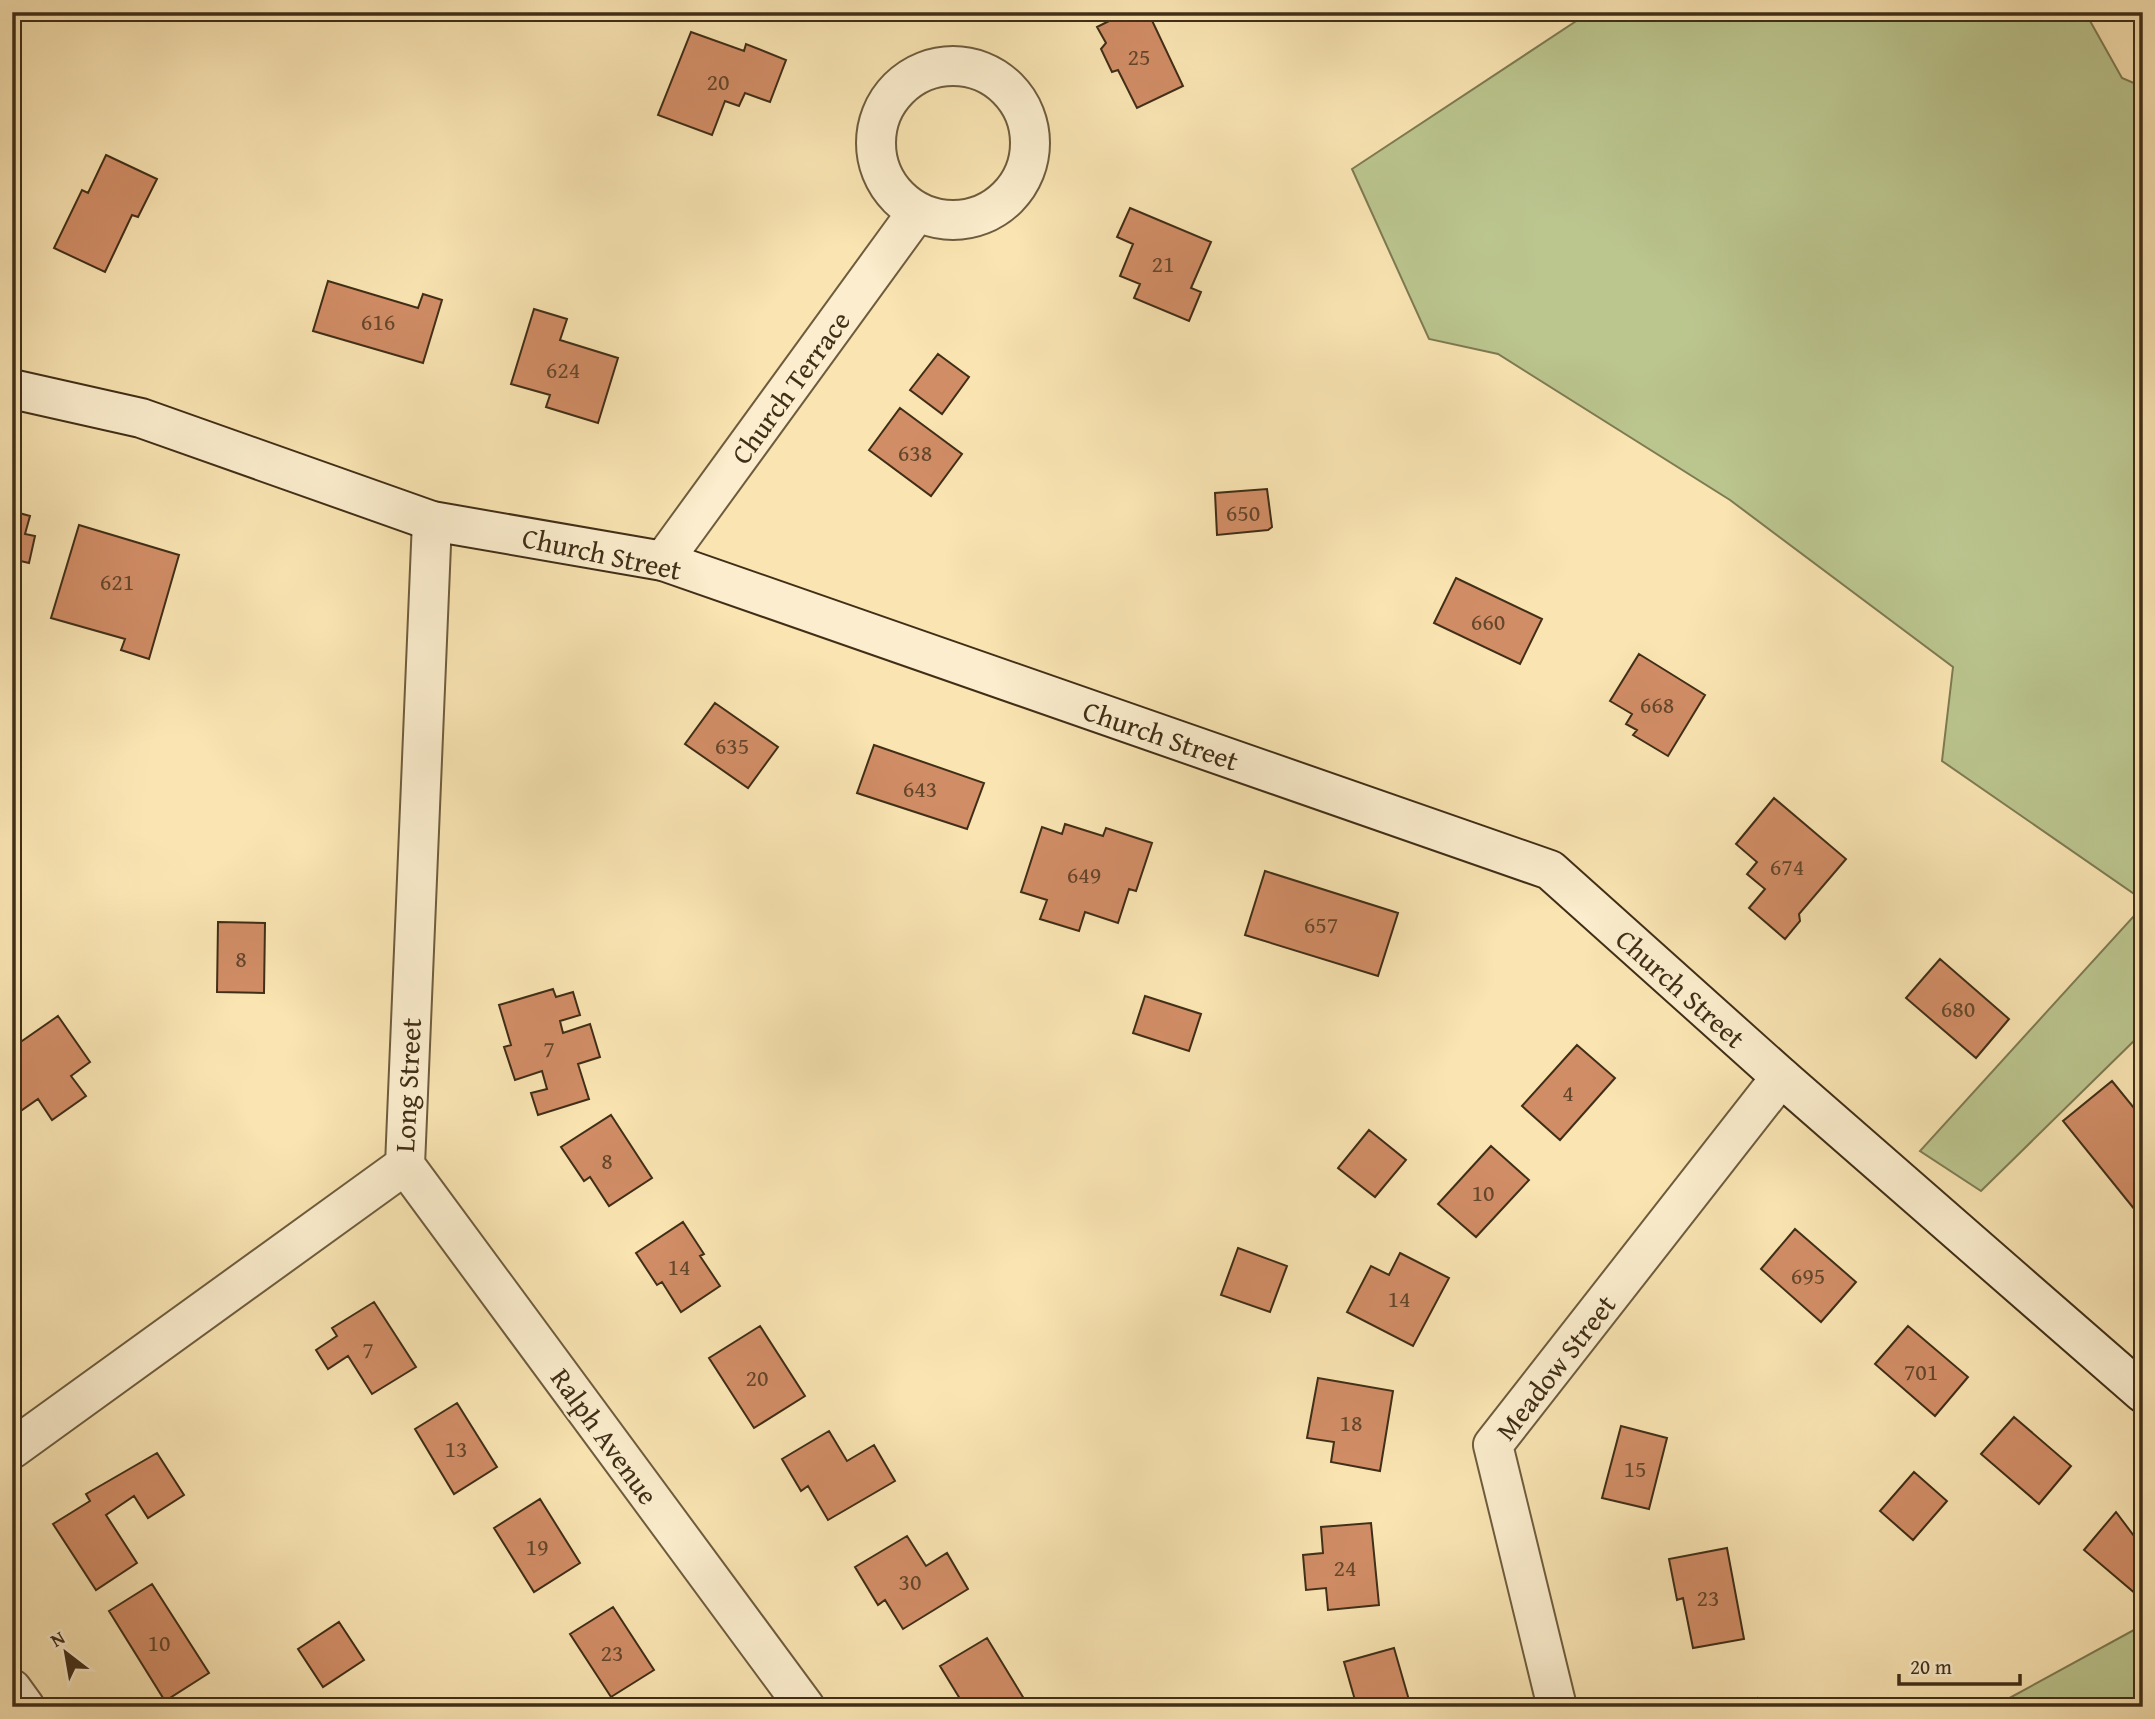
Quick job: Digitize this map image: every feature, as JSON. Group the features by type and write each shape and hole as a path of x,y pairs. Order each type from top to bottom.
{"street":[{"path":"947,65 971,67 994,77 1013,93 1026,116 1031,142 1026,168 1013,191 993,209 969,219 943,219 918,212 896,196 882,175 876,152 877,127 886,104 901,85 923,71 947,65"},
{"name":"Church Terrace","path":"663,561 918,212"},
{"name":"Church Street","path":"12,389 141,418 432,521 663,561 1550,870 1781,1077 2143,1393"},
{"name":"Long Street","path":"12,1450 405,1165 432,521"},
{"name":"Meadow Street","path":"1556,1707 1493,1446 1781,1077"},
{"name":"Ralph Avenue","path":"405,1165 805,1707"},
{"path":"12,1689 25,1707"}],"green space":[{"path":"1590,12 2085,12 2122,78 2143,87 2143,900 1942,761 1953,667 1730,500 1498,354 1429,339 1352,169"},
{"path":"2143,906 2143,1032 1981,1191 1920,1151"},
{"path":"2143,1625 2143,1707 1993,1707"}],"building":[{"path":"1127,12 1148,12 1183,86 1137,108 1118,70 1112,72 1101,49 1106,43 1097,27"},
{"path":"691,32 744,51 746,44 786,60 770,102 745,93 739,106 725,101 712,135 658,115"},
{"path":"106,155 157,179 138,217 132,215 105,272 54,248 82,190 88,193"},
{"path":"1130,208 1211,242 1191,288 1201,292 1189,321 1134,298 1140,284 1120,276 1133,244 1117,237"},
{"path":"328,281 418,308 423,294 442,300 423,363 313,331"},
{"path":"534,309 567,319 560,340 618,358 598,423 546,407 550,395 511,384"},
{"path":"938,354 969,377 942,414 910,390"},
{"path":"900,408 962,454 931,496 869,450"},
{"path":"1267,489 1272,527 1268,530 1217,535 1215,493"},
{"path":"12,511 30,516 25,534 35,536 29,563 12,559"},
{"path":"79,525 179,555 149,659 121,650 125,639 51,618"},
{"path":"1456,578 1542,619 1520,664 1434,623"},
{"path":"1639,654 1705,695 1668,756 1633,735 1637,730 1626,724 1632,714 1610,701"},
{"path":"715,703 778,747 748,788 685,744"},
{"path":"874,745 984,783 967,829 857,793"},
{"path":"1774,798 1846,859 1799,914 1800,921 1785,939 1749,908 1765,889 1747,874 1757,862 1736,844"},
{"path":"1065,824 1103,836 1106,828 1152,843 1136,891 1129,889 1118,923 1085,912 1079,931 1040,919 1047,900 1021,892 1042,827 1062,834"},
{"path":"1265,871 1398,913 1378,976 1245,935"},
{"path":"218,922 265,923 264,993 217,992"},
{"path":"1940,959 2009,1019 1976,1058 1906,998"},
{"path":"553,989 556,997 573,992 580,1015 560,1021 563,1033 590,1024 600,1057 578,1064 589,1099 538,1115 531,1093 547,1089 542,1071 515,1080 504,1047 511,1045 499,1005"},
{"path":"1145,996 1201,1014 1189,1051 1133,1033"},
{"path":"58,1016 90,1062 71,1076 86,1096 52,1120 38,1099 12,1117 12,1048"},
{"path":"1577,1045 1615,1078 1560,1140 1522,1106"},
{"path":"2112,1081 2143,1119 2143,1203 2135,1210 2063,1121"},
{"path":"611,1115 652,1178 609,1206 590,1177 584,1181 561,1147"},
{"path":"1369,1130 1406,1160 1375,1197 1338,1168"},
{"path":"1491,1146 1529,1180 1476,1237 1438,1204"},
{"path":"683,1222 704,1254 700,1256 720,1286 681,1312 662,1282 657,1285 636,1253"},
{"path":"1795,1229 1856,1282 1821,1322 1761,1269"},
{"path":"1238,1248 1287,1266 1270,1312 1221,1295"},
{"path":"1400,1253 1449,1278 1413,1346 1347,1312 1371,1266 1389,1275"},
{"path":"374,1302 416,1367 372,1394 348,1356 328,1369 316,1350 337,1336 332,1328"},
{"path":"760,1326 805,1396 754,1428 709,1358"},
{"path":"1908,1326 1968,1377 1935,1416 1875,1364"},
{"path":"1318,1378 1393,1391 1380,1471 1331,1462 1334,1442 1307,1438"},
{"path":"457,1403 497,1467 454,1494 415,1429"},
{"path":"2014,1417 2071,1466 2039,1504 1981,1454"},
{"path":"1621,1426 1667,1438 1649,1509 1602,1498"},
{"path":"829,1431 847,1461 874,1445 895,1481 828,1520 808,1486 801,1491 782,1459"},
{"path":"157,1453 184,1495 148,1518 134,1496 106,1515 137,1563 96,1590 53,1524 90,1501 86,1494"},
{"path":"1914,1472 1947,1501 1913,1540 1880,1511"},
{"path":"540,1499 580,1563 534,1592 494,1528"},
{"path":"2116,1512 2143,1548 2143,1600 2084,1550"},
{"path":"1371,1523 1379,1605 1328,1610 1326,1588 1306,1590 1303,1555 1323,1553 1321,1527"},
{"path":"907,1536 926,1566 947,1553 968,1589 903,1629 885,1600 878,1605 855,1567"},
{"path":"1727,1548 1744,1639 1693,1648 1683,1598 1677,1600 1669,1559"},
{"path":"152,1584 209,1673 165,1701 109,1611"},
{"path":"613,1607 654,1670 611,1697 570,1634"},
{"path":"339,1622 364,1660 323,1687 298,1649"},
{"path":"987,1638 1029,1707 965,1707 940,1666"},
{"path":"1394,1648 1411,1707 1357,1707 1344,1662"},
{"path":"1757,1698 1759,1707 1714,1707"}]}
